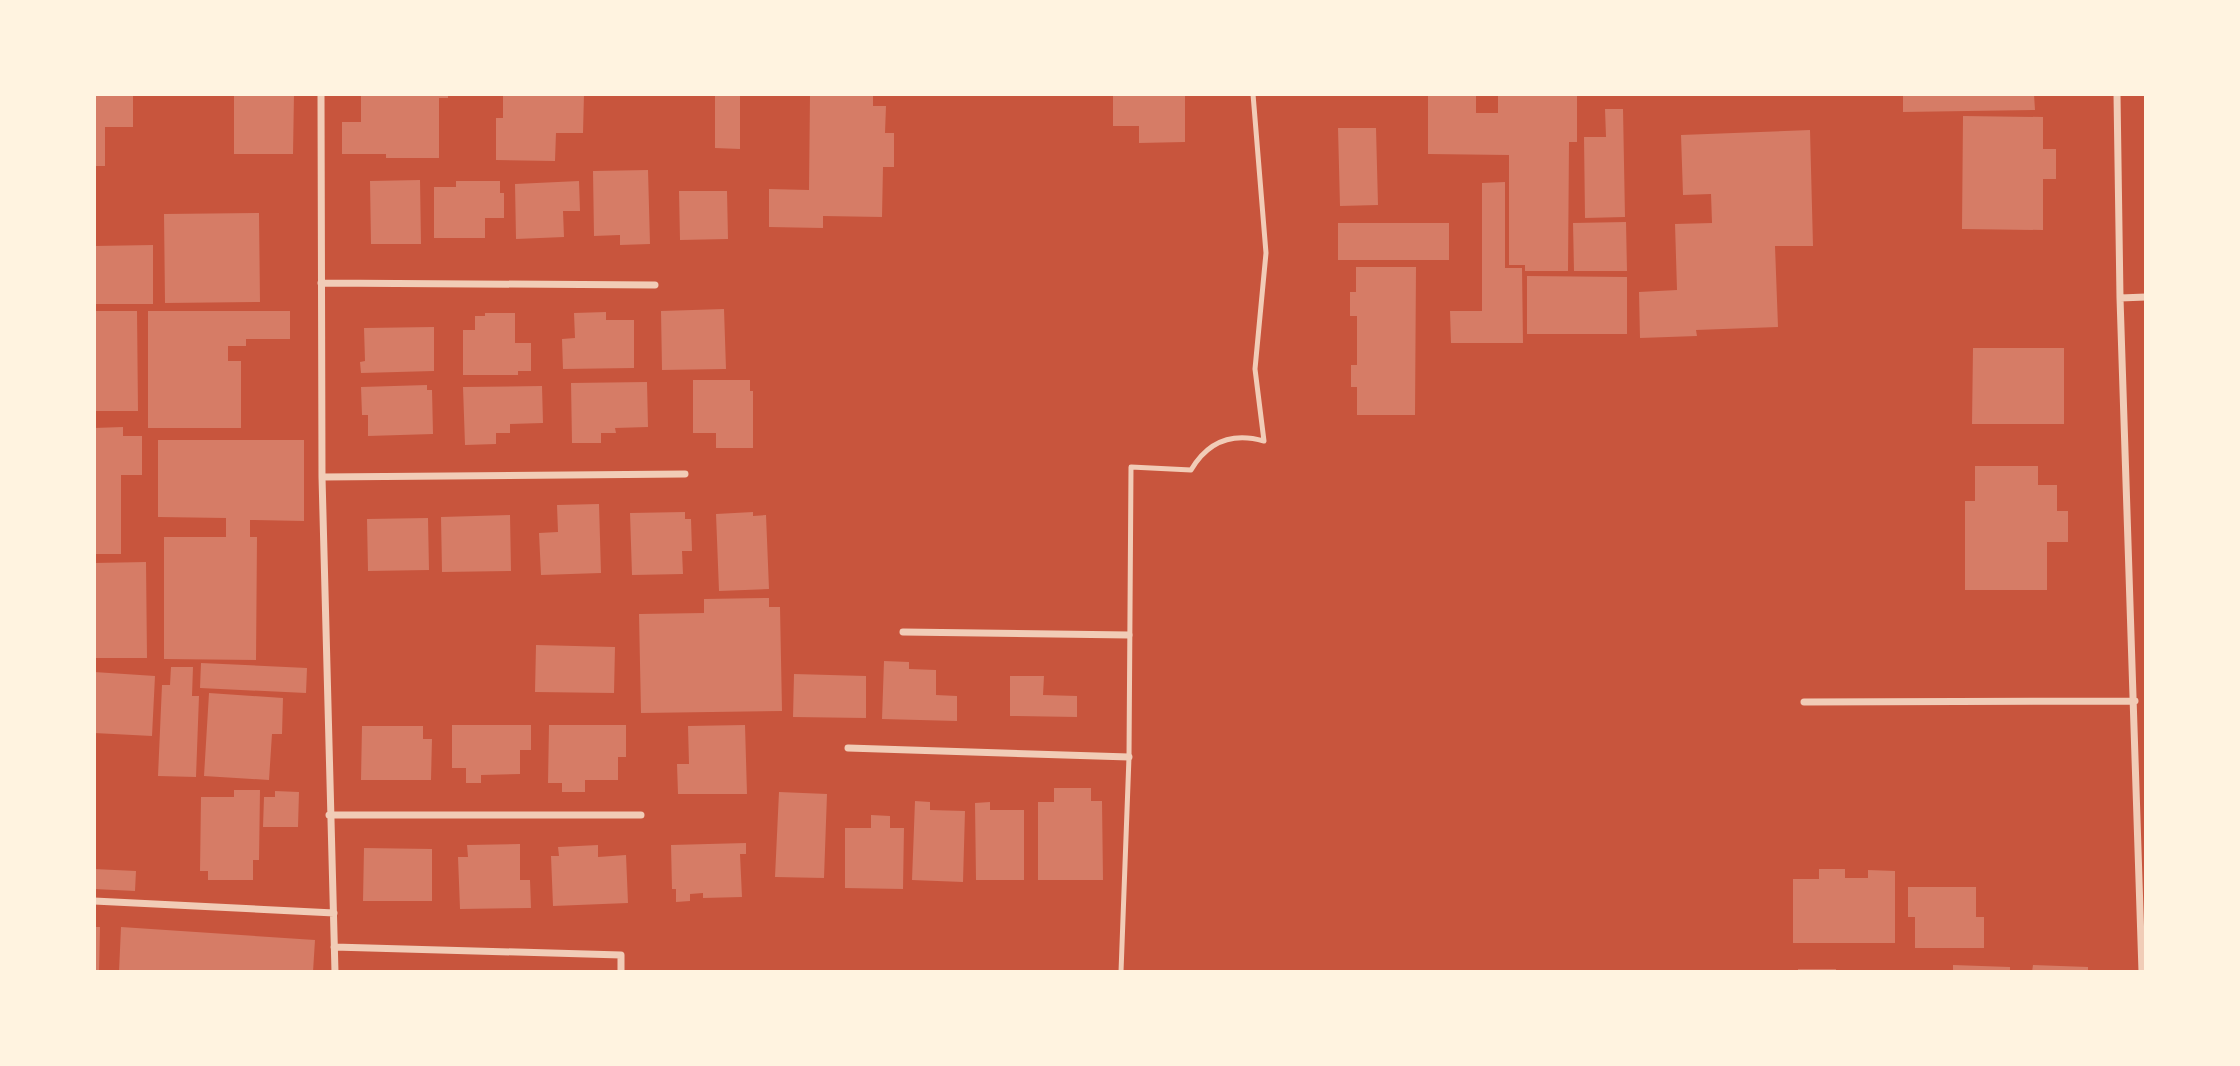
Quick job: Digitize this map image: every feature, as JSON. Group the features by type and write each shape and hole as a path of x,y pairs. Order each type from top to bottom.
{"street":[{"path":"321,94 322,477 335,971"},
{"path":"2117,94 2120,298 2142,971"},
{"path":"320,283 655,285"},
{"path":"2120,298 2146,297"},
{"path":"322,477 685,474"},
{"path":"903,632 1129,635"},
{"path":"1804,702 2135,701"},
{"path":"848,748 1129,757"},
{"path":"329,815 641,815"},
{"path":"94,901 334,913"},
{"path":"334,947 621,955 621,971"}],"lane":[{"path":"1121,971 1129,757 1130,467 1191,470 1207,449 1218,442 1233,437 1264,441 1255,369 1266,253 1253,94"}],"building":[{"path":"94,94 133,94 133,127 105,127 105,166 94,166"},
{"path":"234,94 294,94 293,154 234,154"},
{"path":"361,94 448,94 448,98 439,98 439,158 386,158 386,154 342,154 342,122 361,122"},
{"path":"503,94 584,94 583,133 556,133 555,161 496,160 496,118 503,118"},
{"path":"715,94 740,94 740,149 715,148"},
{"path":"810,94 873,94 873,106 886,106 885,133 894,133 894,167 883,167 882,217 823,216 823,228 769,227 769,189 809,190"},
{"path":"1113,94 1185,94 1185,142 1139,143 1139,126 1113,126"},
{"path":"1428,94 1476,94 1476,113 1498,113 1498,94 1577,94 1577,142 1569,142 1568,271 1525,271 1525,265 1509,265 1509,155 1428,154"},
{"path":"1903,94 2034,94 2035,110 1903,112"},
{"path":"1605,109 1623,109 1625,217 1585,218 1584,137 1606,137"},
{"path":"1963,116 2043,117 2043,149 2056,149 2056,179 2043,179 2043,230 1962,229"},
{"path":"1338,128 1376,128 1378,205 1340,206"},
{"path":"1810,130 1813,246 1775,246 1778,327 1696,330 1697,336 1640,338 1639,292 1677,290 1675,224 1712,223 1711,194 1683,195 1681,135"},
{"path":"648,170 650,244 620,245 620,235 594,236 593,171"},
{"path":"420,180 421,244 371,244 370,181"},
{"path":"456,181 500,181 500,193 504,193 504,218 485,218 485,238 434,238 434,187 456,187"},
{"path":"579,181 580,211 563,211 564,237 516,239 515,184"},
{"path":"1505,182 1505,268 1522,268 1523,343 1451,343 1450,311 1482,311 1482,183"},
{"path":"679,191 727,191 728,239 680,240"},
{"path":"259,213 260,302 165,303 164,214"},
{"path":"1626,222 1627,271 1574,271 1573,223"},
{"path":"1338,223 1449,223 1449,260 1338,260"},
{"path":"153,245 153,304 94,304 94,246"},
{"path":"1356,267 1416,267 1415,415 1357,415 1357,387 1351,387 1351,365 1357,365 1357,316 1350,316 1350,292 1356,292"},
{"path":"1527,276 1627,277 1627,334 1527,334"},
{"path":"724,309 726,369 662,370 661,311"},
{"path":"94,311 137,311 138,411 94,411"},
{"path":"148,311 290,311 290,339 246,339 246,346 228,346 228,361 241,361 241,428 148,428"},
{"path":"606,312 606,320 634,320 634,368 563,369 562,339 575,338 574,313"},
{"path":"485,313 515,313 515,343 531,343 531,371 518,371 518,375 463,375 463,330 475,330 475,316 485,316"},
{"path":"434,327 434,371 361,373 360,362 365,361 364,328"},
{"path":"1973,348 2064,348 2064,424 1972,424"},
{"path":"693,380 750,380 750,391 753,391 753,448 716,448 716,433 693,433"},
{"path":"647,382 648,427 615,428 616,433 601,433 601,443 572,443 571,383"},
{"path":"427,385 427,390 432,390 433,434 368,436 368,415 362,415 361,387"},
{"path":"542,386 543,423 510,424 510,433 496,433 496,444 465,445 463,387"},
{"path":"123,427 123,436 142,436 142,475 121,475 121,554 94,554 94,428"},
{"path":"158,440 304,440 304,521 250,520 250,537 257,537 256,660 164,659 164,537 226,537 226,518 158,517"},
{"path":"1975,466 2038,466 2038,485 2057,485 2057,511 2068,511 2068,542 2047,542 2047,590 1965,590 1965,501 1975,501"},
{"path":"599,504 601,573 541,575 539,533 558,532 557,505"},
{"path":"685,512 685,519 691,519 692,551 682,551 683,574 632,575 630,513"},
{"path":"753,512 753,516 766,515 769,589 719,591 716,514"},
{"path":"510,515 511,571 442,572 441,517"},
{"path":"428,518 429,570 368,571 367,519"},
{"path":"146,562 147,658 94,658 94,563"},
{"path":"769,598 769,607 780,607 782,711 641,713 639,614 704,613 704,599"},
{"path":"536,645 615,647 614,693 535,692"},
{"path":"884,661 909,662 909,669 936,670 936,695 957,696 957,721 882,719"},
{"path":"201,663 307,668 306,693 200,688"},
{"path":"171,667 193,667 192,696 199,696 196,777 158,776 162,685 170,685"},
{"path":"94,672 155,676 152,736 94,733"},
{"path":"794,674 866,676 866,718 793,717"},
{"path":"1010,676 1044,676 1043,695 1077,696 1077,717 1010,716"},
{"path":"209,693 283,698 282,734 272,734 269,780 204,776"},
{"path":"452,725 531,725 531,750 520,750 520,774 481,775 481,783 466,783 466,768 452,768"},
{"path":"549,725 626,725 626,757 618,757 618,780 585,780 585,792 562,792 562,783 548,783"},
{"path":"745,725 747,794 678,794 677,764 689,764 688,726"},
{"path":"362,726 423,726 423,739 432,739 431,780 361,780"},
{"path":"1054,788 1091,788 1091,801 1102,801 1103,880 1038,880 1038,802 1054,802"},
{"path":"234,790 260,790 259,860 253,860 253,880 208,880 208,871 200,871 201,797 234,797"},
{"path":"275,791 299,792 298,827 263,827 264,797 275,797"},
{"path":"779,792 827,794 824,878 775,877"},
{"path":"915,801 930,802 930,810 965,811 963,882 912,880"},
{"path":"990,802 990,810 1024,810 1024,880 976,880 975,803"},
{"path":"871,815 890,816 890,828 904,828 903,889 845,888 845,828 871,828"},
{"path":"746,843 746,854 740,854 742,897 703,898 703,893 690,894 690,901 676,902 676,889 672,889 671,845"},
{"path":"520,844 520,880 530,880 531,908 460,909 458,857 468,857 467,845"},
{"path":"598,845 598,857 626,855 628,903 553,906 551,856 559,856 558,847"},
{"path":"364,848 432,849 432,901 363,901"},
{"path":"94,869 136,871 135,891 94,889"},
{"path":"1819,869 1845,869 1845,878 1868,878 1868,870 1895,871 1895,943 1793,943 1793,879 1819,879"},
{"path":"1908,887 1976,887 1976,917 1984,917 1984,948 1915,948 1915,917 1908,917"},
{"path":"94,927 100,927 99,972 94,972"},
{"path":"121,927 315,940 313,972 119,972"},
{"path":"1953,965 2010,967 2010,972 1953,972"},
{"path":"2033,965 2088,967 2088,972 2032,972"},
{"path":"1798,969 1836,969 1836,972 1798,972"}]}
